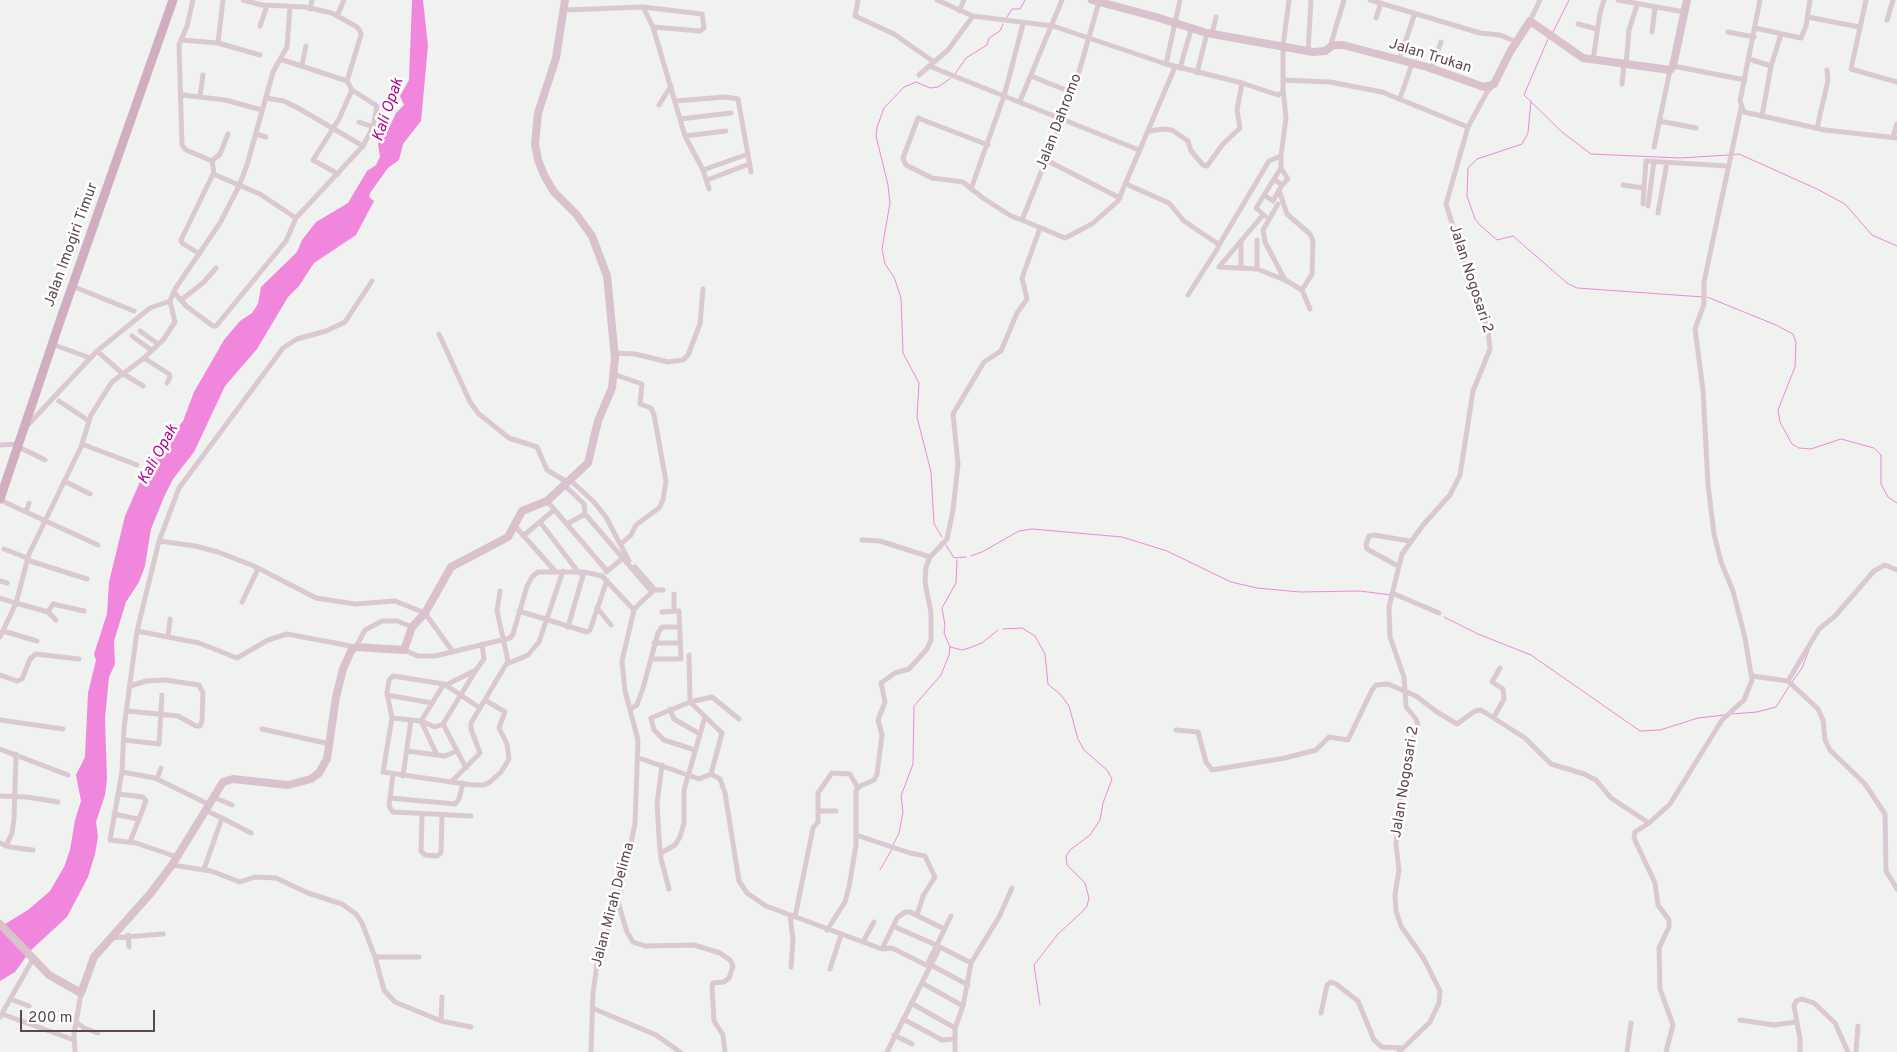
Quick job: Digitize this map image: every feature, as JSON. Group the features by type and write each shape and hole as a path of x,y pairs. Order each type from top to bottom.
{"main road":[{"name":"Jalan Imogiri Timur","path":"0,500 3,482 21,447 22,430 173,0"}],"street":[{"path":"193,0 187,26 181,40 183,148 212,161"},
{"path":"218,43 223,0"},
{"path":"174,292 186,306 213,326 216,326 286,241 296,218 363,146 373,127 377,106 352,90 347,81 360,35 357,27 332,13 310,9 270,6 243,0"},
{"path":"260,26 275,0"},
{"path":"0,637 16,603 27,559 43,520 82,444 88,420 112,382 144,358 175,322 170,301 174,292 198,253 220,223 239,186 273,72 289,38 294,0"},
{"path":"310,9 312,0"},
{"path":"337,16 344,0"},
{"path":"404,650 412,627 425,613 451,567 508,537 522,511 547,501 588,463 598,420 612,388 615,353 607,276 597,244 576,214 554,192 542,169 535,149 538,113 556,58 565,10 565,0"},
{"path":"858,0 855,16 894,34 934,62"},
{"path":"937,0 973,16 1023,24 1052,26 1178,68 1242,83 1278,95 1283,92 1283,88"},
{"path":"959,10 964,0"},
{"path":"1020,101 1062,0"},
{"path":"1166,64 1180,0"},
{"path":"1285,280 1265,242 1264,230 1280,187 1288,179 1281,168 1281,156 1286,118 1283,88 1283,46 1289,0"},
{"path":"1308,51 1311,0"},
{"path":"1095,1 1191,30 1319,52 1330,47 1344,0"},
{"path":"1370,0 1480,33 1500,35 1517,42"},
{"path":"1494,84 1540,0"},
{"path":"1593,60 1597,29 1604,0"},
{"path":"1618,0 1684,12"},
{"path":"1654,148 1687,0"},
{"path":"1666,1052 1673,1025 1660,989 1659,948 1669,927 1670,920 1658,904 1655,883 1634,838 1636,832 1649,823 1674,799 1722,720 1744,700 1752,676 1734,591 1720,562 1714,534 1708,485 1703,390 1696,329 1704,304 1704,282 1741,108 1760,0"},
{"path":"1755,28 1801,38 1808,17 1810,0"},
{"path":"1866,0 1851,68 1897,82"},
{"path":"1887,20 1893,0"},
{"name":"Jalan Dahromo","path":"1022,220 1073,93 1090,39 1095,1"},
{"path":"1376,18 1381,3"},
{"path":"1622,84 1629,30 1640,3"},
{"path":"565,10 643,7 702,14 704,28 700,31 653,27"},
{"path":"643,7 653,27 685,136 703,170 708,189"},
{"path":"1652,32 1655,8"},
{"path":"1399,60 1415,13"},
{"path":"919,75 954,42 973,16"},
{"path":"1198,73 1216,17"},
{"path":"1808,17 1859,27"},
{"path":"1530,20 1583,58 1625,65 1671,68 1745,80"},
{"path":"971,189 1004,96 1023,24"},
{"path":"1578,24 1597,29"},
{"path":"988,145 919,118 916,120 903,154 906,165 932,178 963,182 1006,213 1065,238 1070,237 1092,224 1120,198 1139,150 1178,68 1191,30"},
{"path":"1728,32 1754,37"},
{"path":"1762,116 1771,66 1781,34"},
{"path":"181,40 218,43 260,56"},
{"path":"1431,69 1441,42"},
{"name":"Jalan Trukan","path":"1330,47 1343,45 1431,69 1479,86 1494,84"},
{"path":"302,65 306,46"},
{"path":"280,59 347,81"},
{"path":"1749,59 1771,66"},
{"path":"1400,98 1412,64"},
{"path":"929,66 1064,118 1139,150"},
{"path":"1817,128 1828,80 1827,70"},
{"path":"200,97 203,75"},
{"path":"1031,76 1073,93"},
{"path":"1283,80 1330,82 1382,92 1468,127"},
{"path":"1149,131 1172,130 1188,140 1191,151 1203,164 1208,166 1223,144 1240,128 1238,110 1242,83"},
{"name":"Jalan Nogosari 2","path":"1401,1050 1430,1022 1439,1003 1440,991 1424,959 1401,926 1396,911 1395,895 1399,870 1396,845 1398,818 1408,756 1418,725 1416,719 1406,707 1406,690 1402,669 1390,637 1388,620 1398,566 1410,542 1456,484 1463,462 1473,392 1490,349 1488,329 1479,308 1446,204 1468,127 1487,92 1494,84"},
{"path":"659,105 671,86"},
{"path":"338,174 312,160 334,128 352,90"},
{"path":"182,95 224,100 262,110"},
{"path":"675,101 725,97 738,99 751,172"},
{"path":"266,98 284,101 310,114 363,146"},
{"path":"1741,108 1744,112 1817,128 1895,137 1897,124"},
{"path":"680,119 731,113"},
{"path":"1659,121 1696,128"},
{"path":"359,122 373,127"},
{"path":"685,136 726,131"},
{"path":"212,161 220,154 228,134"},
{"path":"256,134 266,137"},
{"path":"703,170 748,154"},
{"path":"1188,295 1269,161 1281,156"},
{"path":"1046,160 1120,198"},
{"path":"198,253 181,243 180,240 214,173 212,161"},
{"path":"1648,206 1654,161"},
{"path":"1642,204 1646,162 1728,164"},
{"path":"1658,214 1667,162"},
{"path":"707,180 750,164"},
{"path":"1270,218 1263,215 1256,208 1281,168"},
{"path":"214,173 272,200 296,218"},
{"path":"1274,178 1280,187 1287,214 1310,234 1313,241 1312,274 1302,290"},
{"path":"1126,184 1169,203 1184,221 1218,245"},
{"path":"1623,185 1644,188"},
{"path":"1264,195 1284,208"},
{"path":"1263,215 1241,244 1219,267 1256,269 1285,280 1302,290 1310,309"},
{"path":"858,788 874,780 877,774 882,735 878,720 884,702 882,683 896,674 907,671 930,645 931,613 925,582 930,557 946,539 954,510 958,464 953,414 984,362 1001,351 1016,313 1027,299 1022,278 1040,228"},
{"path":"1241,244 1257,240 1265,242"},
{"path":"1256,269 1257,240"},
{"path":"1241,244 1241,267"},
{"path":"181,299 204,282 216,268"},
{"path":"177,857 130,842 110,840 122,772 137,631 159,541 179,488 283,348 297,339 326,331 345,322 372,281"},
{"path":"72,286 134,310"},
{"path":"615,353 635,354 668,362 683,360 688,355 700,324 704,290"},
{"path":"22,430 90,358 99,353 150,308 170,301"},
{"path":"140,331 158,344"},
{"path":"439,334 470,402 478,414 508,438 537,447 547,470 593,501 622,543 628,559 655,590 663,590"},
{"path":"132,336 151,350"},
{"path":"52,344 90,358"},
{"path":"99,353 122,373 143,386"},
{"path":"144,358 169,374 170,377 167,383"},
{"path":"613,374 642,384 640,403 651,408 654,414 666,481 663,500 658,508 636,525 631,535 622,543"},
{"path":"59,401 88,420"},
{"path":"82,444 137,464"},
{"path":"0,445 21,447 45,460"},
{"path":"64,481 90,494"},
{"path":"137,631 199,643 237,658 268,640 287,634 356,647 404,650 427,656 504,640 513,634 532,577 538,572 554,571 582,572 604,578 634,610 652,592 585,514 584,504 567,482"},
{"path":"0,500 98,545"},
{"path":"547,501 607,571"},
{"path":"26,512 29,503"},
{"path":"523,536 554,510"},
{"path":"567,524 585,514"},
{"path":"540,522 582,572"},
{"path":"514,525 554,571"},
{"path":"1398,566 1367,549 1366,544 1369,536 1374,535 1410,542"},
{"path":"862,540 880,541 930,557"},
{"path":"159,541 207,549 258,569 316,598 355,604 395,601 425,613 453,652"},
{"path":"4,549 27,559 87,579"},
{"path":"520,611 568,627 589,631 607,571 623,558"},
{"path":"1788,681 1819,629 1834,616 1874,571 1885,566 1897,570"},
{"path":"242,602 258,569"},
{"path":"507,664 531,653 539,642 563,571"},
{"path":"568,627 582,572"},
{"path":"0,581 8,583"},
{"path":"452,781 480,753 471,726 507,664 508,657 497,611 500,591"},
{"path":"1392,593 1439,613"},
{"path":"674,594 674,612"},
{"path":"0,598 48,612 56,620"},
{"path":"48,612 53,604 84,611"},
{"path":"597,608 611,625"},
{"name":"Jalan Mirah Delima","path":"591,1052 592,1008 597,964 618,902 635,824 636,779 639,758 638,740 630,709 622,661 634,610"},
{"path":"650,659 682,659 679,612 662,612"},
{"path":"168,636 170,619"},
{"path":"75,1052 74,1040 81,993 92,961 172,864 224,782 230,779 288,785 311,779 325,765 330,744 336,697 342,669 348,655 356,647 365,630 382,621 397,621 412,627"},
{"path":"630,709 637,705 654,643 662,627 679,627"},
{"path":"3,631 37,641"},
{"path":"654,643 680,643"},
{"path":"392,718 421,721 434,726 443,724 484,659 482,644"},
{"path":"0,675 16,681 22,679 32,656 36,654 79,659"},
{"path":"639,758 698,779 712,772 722,733 690,702 689,655"},
{"path":"1494,717 1504,701 1503,689 1492,682 1500,668"},
{"path":"421,721 445,685 476,670"},
{"path":"480,708 445,685 393,676 388,683 387,695 392,718 383,772 481,785 490,782 501,772 509,759 507,744 499,728 505,712 485,700"},
{"path":"1752,676 1788,681 1818,709 1823,720 1825,740 1830,750 1865,784 1883,810 1886,819 1886,871 1897,889"},
{"path":"127,711 178,716 190,724 200,726 202,721 202,687 194,683 165,680 146,681 130,686"},
{"path":"1176,730 1198,732 1206,762 1212,770 1285,758 1311,752 1329,737 1348,740 1357,717 1376,685 1388,684 1406,690 1457,724 1477,710 1494,717 1525,738 1546,760 1558,767 1590,777 1611,798 1649,823"},
{"path":"124,740 159,744 162,695"},
{"path":"387,695 432,703"},
{"path":"695,750 669,743 658,736 654,730 651,718 690,702 712,697 739,719"},
{"path":"670,709 674,719 700,734"},
{"path":"661,853 675,845 680,836 684,817 683,795 705,717"},
{"path":"0,720 63,729"},
{"path":"403,776 411,720"},
{"path":"421,721 437,755"},
{"path":"443,724 466,768"},
{"path":"262,729 330,744"},
{"path":"0,749 68,775"},
{"path":"406,751 445,756 457,751"},
{"path":"6,846 13,829 16,754"},
{"path":"662,765 657,804 661,853 669,889"},
{"path":"157,779 162,768"},
{"path":"122,772 157,779 209,803 232,804"},
{"path":"712,772 720,779 725,793 739,881 743,888 766,906 882,949 892,948 968,985"},
{"path":"393,774 389,808 393,812 422,815 471,816"},
{"path":"791,967 793,916 813,828 818,822 817,795 832,774 850,774 858,788 856,795 856,835 848,894 841,909 827,930"},
{"path":"390,798 455,804 459,799 463,783"},
{"path":"119,794 145,798 146,804 138,819 130,842"},
{"path":"0,796 27,797 58,802"},
{"path":"209,803 222,818 251,833"},
{"path":"818,811 836,811"},
{"path":"114,814 138,819"},
{"path":"422,815 421,851 425,856 437,856 442,852 442,815"},
{"path":"204,869 222,818"},
{"path":"856,835 925,856 935,877 923,896 917,915"},
{"path":"0,843 6,846 32,850"},
{"path":"172,864 204,869 240,882 255,877 276,878 308,893 342,904 359,919 375,957 384,990 395,1002 441,1021 472,1027"},
{"path":"956,1049 955,1028 964,1006 970,963 999,917 1012,888"},
{"path":"618,902 632,942 645,946 675,944 699,946 720,953 730,960 732,966 729,978 724,982 713,983 712,988 714,1021 723,1035 725,1052"},
{"path":"882,949 893,926 902,914 910,912 944,930"},
{"path":"887,1052 922,983 951,916"},
{"path":"864,942 874,922"},
{"path":"0,924 54,978 81,993"},
{"path":"893,926 970,963"},
{"path":"110,938 163,934"},
{"path":"830,969 841,935"},
{"path":"128,936 129,947"},
{"path":"375,957 419,957"},
{"path":"33,959 1,1016 74,1040"},
{"path":"1321,1013 1327,985 1331,982 1336,984 1358,1001 1374,1040 1382,1047 1401,1050"},
{"path":"922,983 964,1006"},
{"path":"441,1021 442,997"},
{"path":"10,998 29,1006"},
{"path":"1800,1052 1800,1039 1794,1011 1796,1001 1802,999 1810,1000 1838,1027 1848,1052"},
{"path":"911,1003 955,1028"},
{"path":"592,1008 656,1035 680,1052"},
{"path":"903,1019 942,1040 955,1039"},
{"path":"1740,1020 1774,1026 1796,1022"},
{"path":"76,1022 84,1028 98,1033"},
{"path":"1627,1052 1631,1023"},
{"path":"1856,1052 1858,1026"},
{"path":"894,1035 912,1044"}],"water":[{"name":"Kali Opak","path":"412,0 423,0 428,46 421,121 403,144 399,160 388,168 370,193 369,197 374,201 356,235 314,263 299,286 288,297 257,349 225,386 194,452 173,479 164,497 151,529 145,566 139,582 126,602 114,641 115,664 109,677 105,718 107,779 105,795 96,822 98,837 88,877 67,917 30,951 15,972 0,981 0,927 28,910 50,891 64,867 70,850 75,820 81,801 76,775 85,757 88,693 96,660 94,654 107,614 109,582 125,516 146,468 183,421 194,392 224,340 240,321 252,313 258,304 261,287 297,252 302,240 316,222 348,203 367,171 376,165 380,157 379,139 388,130 396,113 404,105 400,96 409,80"}],"waterway":[{"path":"1007,17 1012,9 1020,9 1025,0"},
{"path":"1552,34 1569,0"},
{"path":"955,74 966,58 987,45 989,38 1000,31 1003,24"},
{"path":"1548,39 1524,95 1562,132 1591,154 1680,158 1729,155"},
{"path":"942,537 934,524 931,472 917,417 919,383 903,353 901,298 894,277 885,264 882,249 890,203 888,185 876,136 877,127 884,108 904,87 916,82 930,88 938,87 951,78"},
{"path":"1531,101 1528,133 1522,144 1477,159 1468,168 1467,196 1475,219 1480,225 1497,240 1513,236 1567,283 1577,288 1703,297"},
{"path":"1733,155 1739,154 1817,189 1845,204 1872,235 1897,246"},
{"path":"1707,297 1776,325 1793,334 1796,342 1795,367 1778,410 1780,422 1792,444 1799,448 1811,449 1841,439 1874,448 1881,455 1881,484 1888,497 1897,503"},
{"path":"971,556 982,552 1019,531 1032,529 1122,537 1167,551 1231,582 1257,588 1300,592 1360,591 1391,595"},
{"path":"946,545 954,558 966,557"},
{"path":"893,845 899,833 903,812 901,796 913,764 914,706 941,675 949,655 950,647 944,633 945,625 942,608 956,583 957,560"},
{"path":"1444,617 1478,634 1531,655 1640,731 1660,730 1698,718 1725,715"},
{"path":"1003,629 1022,628 1035,636 1045,654 1048,684 1061,695 1069,706 1078,739 1084,750 1107,770 1112,779 1103,803 1100,820 1090,835 1070,850 1066,856 1067,865 1085,883 1089,898 1087,906 1058,934 1034,965 1040,1005"},
{"path":"950,647 962,650 969,648 982,643 998,630"},
{"path":"1792,682 1802,668 1809,650"},
{"path":"1732,714 1757,712 1776,707 1790,685"},
{"path":"880,870 892,849"}]}
